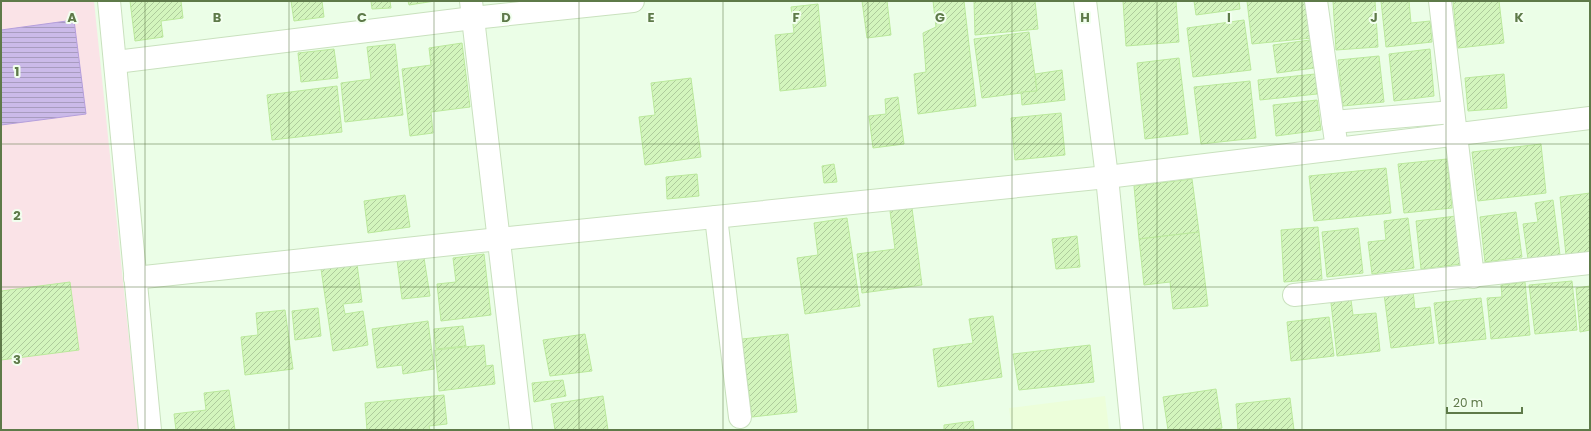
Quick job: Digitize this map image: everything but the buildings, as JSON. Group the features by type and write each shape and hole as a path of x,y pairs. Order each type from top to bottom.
{"street":[{"path":"110,1 150,430"},
{"path":"116,62 472,9 632,1"},
{"path":"1086,1 1107,177 1132,430"},
{"path":"1316,1 1336,149"},
{"path":"1440,1 1473,277"},
{"path":"472,9 521,430"},
{"path":"1333,122 1453,112"},
{"path":"135,278 1107,177 1590,118"},
{"path":"716,217 740,417"},
{"path":"1294,295 1590,264"}],"shaded area":[{"path":"1,1 94,1 133,378 141,430 1,430"},
{"path":"74,20 86,114 1,125 1,30"},
{"path":"1105,396 1109,430 1012,430 1009,408"}]}
